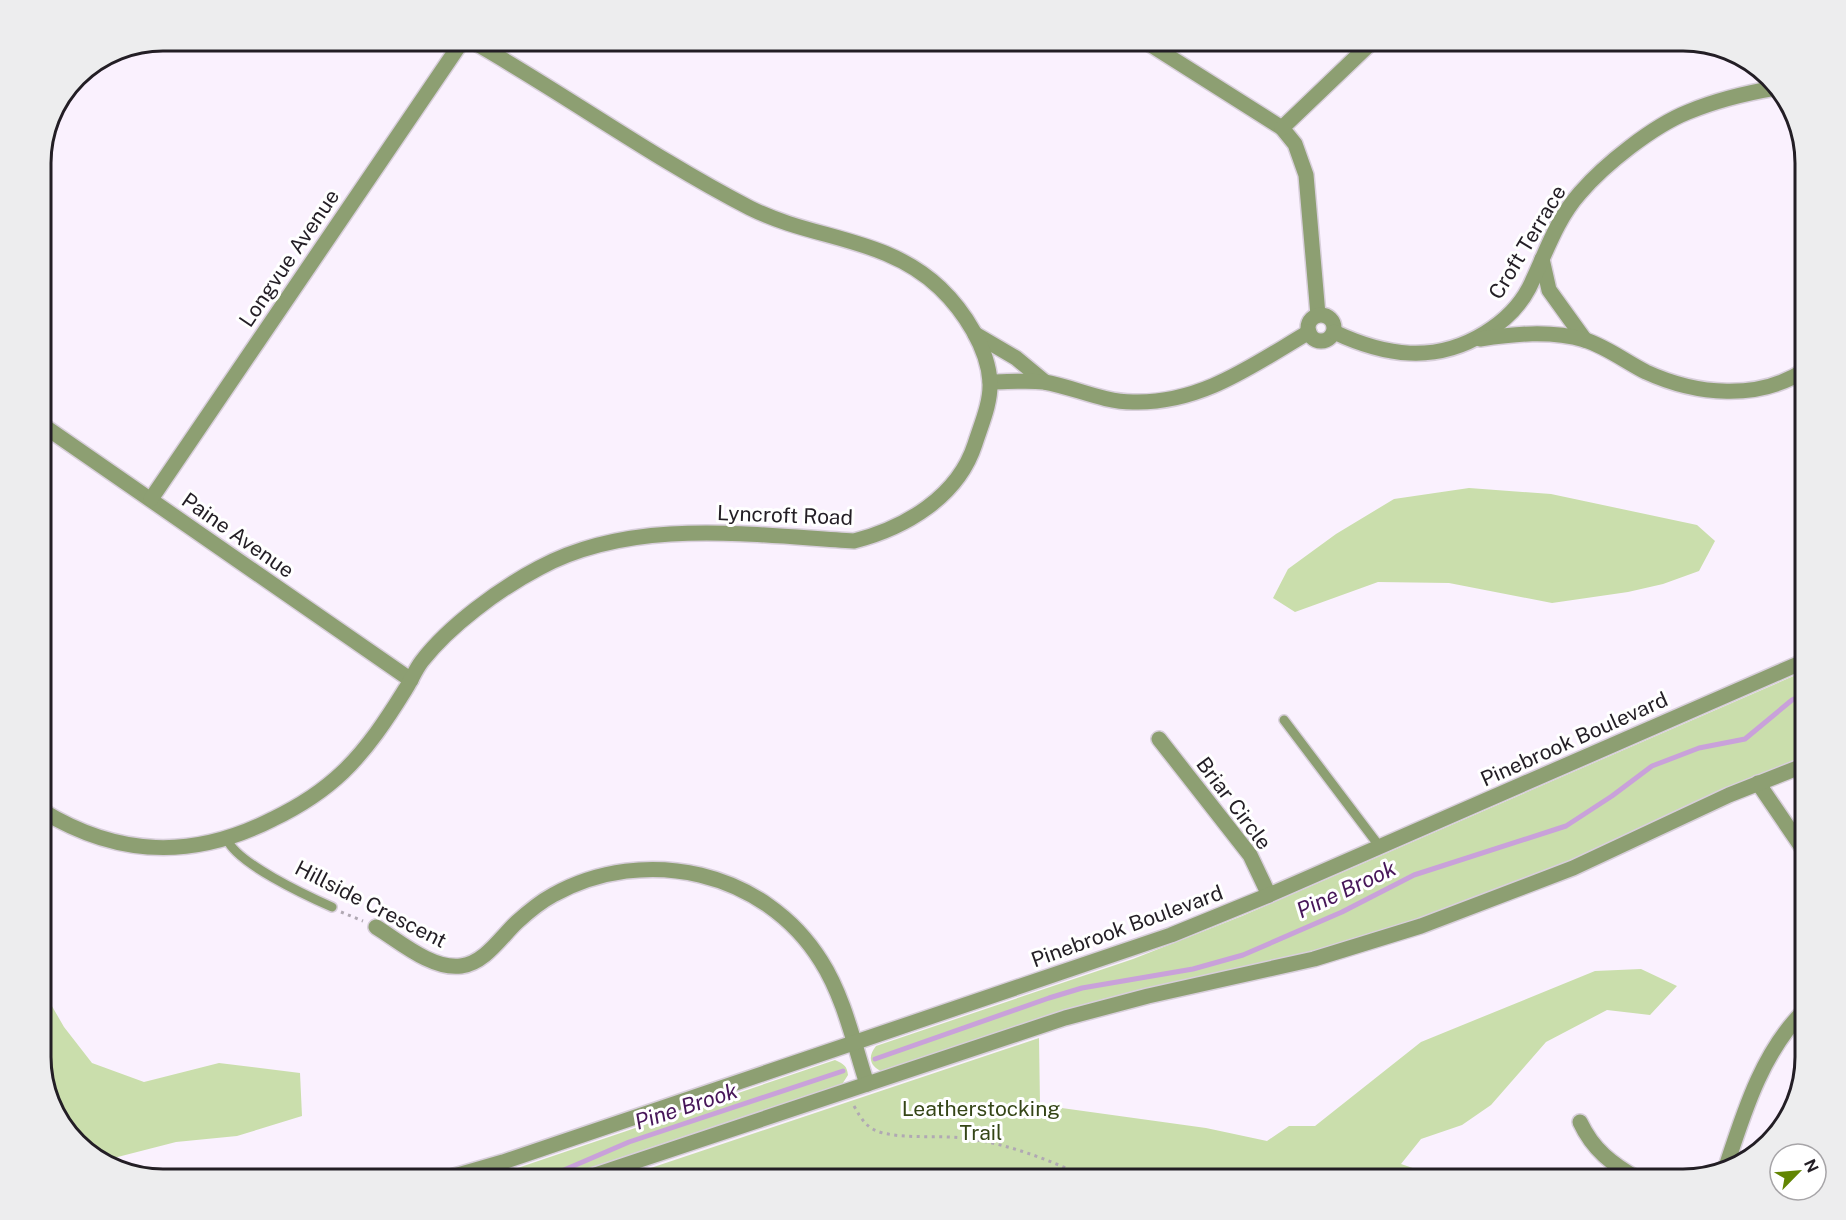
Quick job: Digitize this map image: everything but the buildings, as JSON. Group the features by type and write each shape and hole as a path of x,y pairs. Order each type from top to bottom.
{"street":[{"name":"Longvue Avenue","path":"151,499 456,51"},
{"name":"Lyncroft Road","path":"51,815 88,834 139,847 177,849 227,839 295,808 327,786 365,748 422,662 442,640 502,589 540,567 569,555 635,537 667,534 854,541 882,534 938,499 969,464 981,426 990,381 986,363 975,334 941,289 916,267 891,254 808,231 752,209 630,141 540,80 489,51"},
{"path":"1166,51 1282,128 1295,144 1306,175 1318,315"},
{"path":"1282,128 1362,51"},
{"name":"Croft Terrace","path":"1334,332 1384,350 1408,354 1432,354 1474,340 1501,322 1521,301 1557,224 1580,192 1614,160 1665,124 1687,112 1731,96 1767,90"},
{"path":"1542,259 1549,290 1585,340"},
{"path":"1318,315 1330,318 1334,324 1334,332 1329,339 1321,341 1309,332 1311,319 1318,315"},
{"path":"990,381 1045,382 1082,394 1133,403 1170,399 1224,383 1309,332"},
{"path":"1474,340 1521,333 1585,340 1647,372 1680,383 1717,390 1746,391 1771,388 1795,376"},
{"path":"975,334 1016,358 1045,382"},
{"name":"Paine Avenue","path":"51,431 411,680"},
{"name":"Pinebrook Boulevard","path":"474,1169 854,1044 1126,951 1269,895 1795,666"},
{"name":"Briar Circle","path":"1159,740 1250,855 1269,895"},
{"path":"613,1169 1094,1010 1295,963 1422,927 1573,868 1758,783 1795,769"},
{"path":"1758,783 1795,836"},
{"name":"Hillside Crescent","path":"376,927 440,964 459,967 482,957 532,909 573,885 598,876 639,869 672,870 708,878 748,891 775,908 802,933 822,962 842,1008 867,1084"},
{"path":"1729,1159 1742,1119 1760,1077 1795,1020"},
{"path":"1580,1122 1590,1143 1609,1161 1622,1169"}],"lane":[{"path":"1284,720 1380,847"},
{"name":"Hillside Crescent","path":"227,839 231,848 275,878 332,907"}],"path":[{"name":"Hillside Crescent","path":"332,907 376,927"},
{"path":"854,1106 864,1125 884,1133 965,1138 1025,1152 1069,1169"}],"green space":[{"path":"1469,488 1551,494 1697,525 1715,541 1699,571 1663,584 1628,592 1552,603 1449,583 1378,582 1295,612 1273,598 1288,569 1336,534 1394,499"},
{"path":"1795,675 1795,761 1528,881 1360,942 883,1072 871,1061 871,1054 876,1046 1133,959 1242,916"},
{"name":"Leatherstocking Trail","path":"1641,969 1677,986 1650,1015 1607,1010 1546,1042 1491,1105 1462,1125 1421,1139 1401,1164 1416,1169 648,1169 1039,1038 1040,1105 1206,1128 1267,1141 1289,1126 1315,1126 1421,1042 1595,971"},
{"path":"51,1004 64,1027 92,1063 144,1082 219,1063 300,1073 302,1116 237,1136 176,1142 115,1158 101,1150 79,1131 66,1113 55,1086 51,1065"},
{"path":"835,1060 841,1063 848,1072 841,1086 590,1169 515,1169"}],"waterway":[{"name":"Pine Brook","path":"875,1059 1082,988 1193,969 1243,955 1342,912 1414,875 1566,826 1652,766 1699,748 1745,739 1795,699"},
{"name":"Pine Brook","path":"566,1169 629,1142 843,1071"}]}
